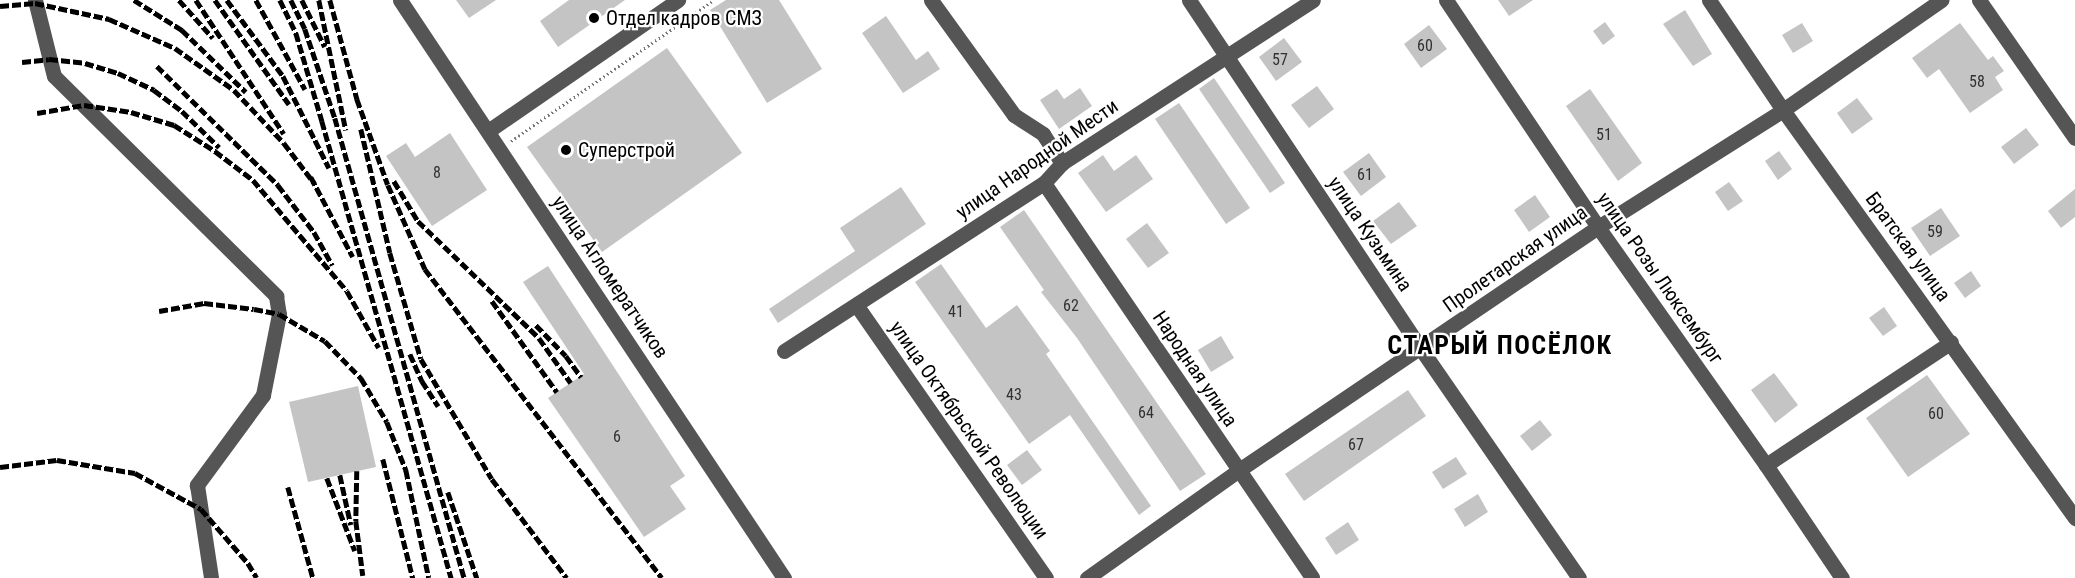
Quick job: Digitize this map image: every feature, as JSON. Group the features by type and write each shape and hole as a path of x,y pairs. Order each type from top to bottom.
{"street":[{"path":"35,0 54,76 276,296 279,314 263,395 197,485 211,578"},
{"name":"улица Агломератчиков","path":"400,0 784,578"},
{"path":"488,131 678,0"},
{"path":"931,0 1014,116 1043,134 1062,163"},
{"name":"улица Кузьмина","path":"1189,0 1421,349 1579,578"},
{"name":"улица Народной Мести","path":"784,351 857,306 1044,183 1062,163 1313,0"},
{"name":"улица Розы Люксембург","path":"1446,0 1598,227 1766,465 1842,578"},
{"name":"Братская улица","path":"1709,0 1783,110 2075,518"},
{"name":"Пролетарская улица","path":"1087,578 1239,470 1421,349 1598,227 1783,110 1941,0"},
{"path":"1979,0 2075,138"},
{"name":"Народная улица","path":"1044,183 1312,578"},
{"name":"улица Октябрьской Революции","path":"857,306 1046,578"},
{"path":"1766,465 1951,342"}],"path":[{"path":"500,149 714,0"}],"building":[{"path":"456,0 496,0 469,18"},
{"path":"569,0 625,0 558,47 540,21"},
{"path":"726,0 779,0 822,69 767,103 710,10"},
{"path":"1498,0 1533,0 1509,16"},
{"path":"1685,10 1712,54 1693,66 1663,24"},
{"path":"886,16 916,60 928,51 940,69 903,93 862,33"},
{"path":"1605,22 1615,36 1603,45 1593,31"},
{"path":"1802,23 1813,41 1793,53 1782,35"},
{"path":"1960,23 1988,60 1993,56 2004,71 1995,77 2003,90 1970,113 1939,69 1927,78 1912,58"},
{"path":"1429,25 1447,49 1421,68 1404,44"},
{"path":"1284,38 1302,62 1276,81 1259,57"},
{"path":"667,48 742,153 602,252 527,147"},
{"path":"1214,78 1285,183 1270,193 1199,89"},
{"path":"1317,86 1334,109 1309,128 1291,105"},
{"path":"1080,88 1092,106 1059,129 1040,100 1057,89 1064,99"},
{"path":"1590,89 1642,163 1618,181 1566,106"},
{"path":"1857,98 1873,119 1852,134 1837,113"},
{"path":"1179,103 1250,208 1226,224 1155,119"},
{"path":"2026,128 2039,145 2014,164 2001,147"},
{"path":"450,133 487,190 432,226 386,156 406,143 415,157"},
{"path":"1779,151 1792,169 1778,180 1765,161"},
{"path":"1369,153 1386,177 1361,196 1343,172"},
{"path":"1103,155 1114,171 1136,155 1153,179 1106,212 1078,173"},
{"path":"1729,182 1743,201 1728,211 1715,192"},
{"path":"901,187 926,224 778,323 769,309 855,251 840,228"},
{"path":"2075,189 2075,217 2061,228 2048,211"},
{"path":"1535,195 1550,217 1529,232 1514,210"},
{"path":"1399,202 1417,226 1391,244 1373,221"},
{"path":"1941,208 1960,236 1930,256 1911,228"},
{"path":"1024,210 1206,474 1180,491 1077,338 1041,292 1044,290 1000,227"},
{"path":"1147,223 1169,253 1148,268 1126,239"},
{"path":"941,264 986,328 1017,305 1050,351 1046,354 1151,506 1139,515 1070,415 1029,444 915,282"},
{"path":"548,266 685,476 670,486 686,509 644,537 548,398 584,374 523,282"},
{"path":"1971,271 1981,286 1965,298 1954,283"},
{"path":"1884,307 1897,326 1883,336 1869,318"},
{"path":"1221,336 1234,358 1211,372 1198,350"},
{"path":"1774,373 1798,405 1775,423 1751,390"},
{"path":"1927,375 1970,434 1908,477 1866,418"},
{"path":"358,386 376,467 308,482 289,402"},
{"path":"1408,390 1426,416 1304,501 1285,474"},
{"path":"1540,420 1552,435 1532,451 1520,436"},
{"path":"1027,450 1042,470 1022,485 1007,465"},
{"path":"1456,457 1467,474 1443,489 1432,472"},
{"path":"1478,494 1488,512 1465,527 1454,509"},
{"path":"1348,522 1359,540 1336,555 1325,538"}],"railway":[{"path":"134,0 182,30 246,92"},
{"path":"179,0 213,38"},
{"path":"196,0 284,134"},
{"path":"215,0 289,104"},
{"path":"227,0 283,76 329,168"},
{"path":"256,0 305,89"},
{"path":"280,0 296,33 451,578"},
{"path":"291,0 305,29 335,118 464,578"},
{"path":"302,0 325,47"},
{"path":"319,0 346,130"},
{"path":"330,0 357,99 388,185 425,269 662,578"},
{"path":"0,6 35,3 109,19 175,48 234,90 284,143 315,184"},
{"path":"22,62 49,59 85,63 118,73 154,90 182,111 219,147"},
{"path":"157,66 278,185 314,232 332,265"},
{"path":"37,113 84,105 131,112 174,125 215,151 253,180 347,291 379,348"},
{"path":"361,129 390,253 421,359 492,479 567,578"},
{"path":"311,177 353,257"},
{"path":"394,181 418,221 539,338 571,383"},
{"path":"492,301 557,392"},
{"path":"159,311 204,303 254,309 279,314 325,341 361,378 387,422 406,470 429,578"},
{"path":"536,325 566,356 581,377"},
{"path":"410,354 422,381 438,406"},
{"path":"383,459 413,578"},
{"path":"0,467 57,460 135,473 201,509 248,563 257,578"},
{"path":"357,471 356,521 363,576"},
{"path":"340,475 351,525"},
{"path":"327,478 355,551"},
{"path":"288,487 313,578"},
{"path":"448,492 477,578"}],"place":[{"name":"Отдел кадров СМЗ","path":"594,18"},
{"name":"Суперстрой","path":"566,150"}],"district":[{"name":"СТАРЫЙ ПОСЁЛОК","path":"1500,346"}]}
